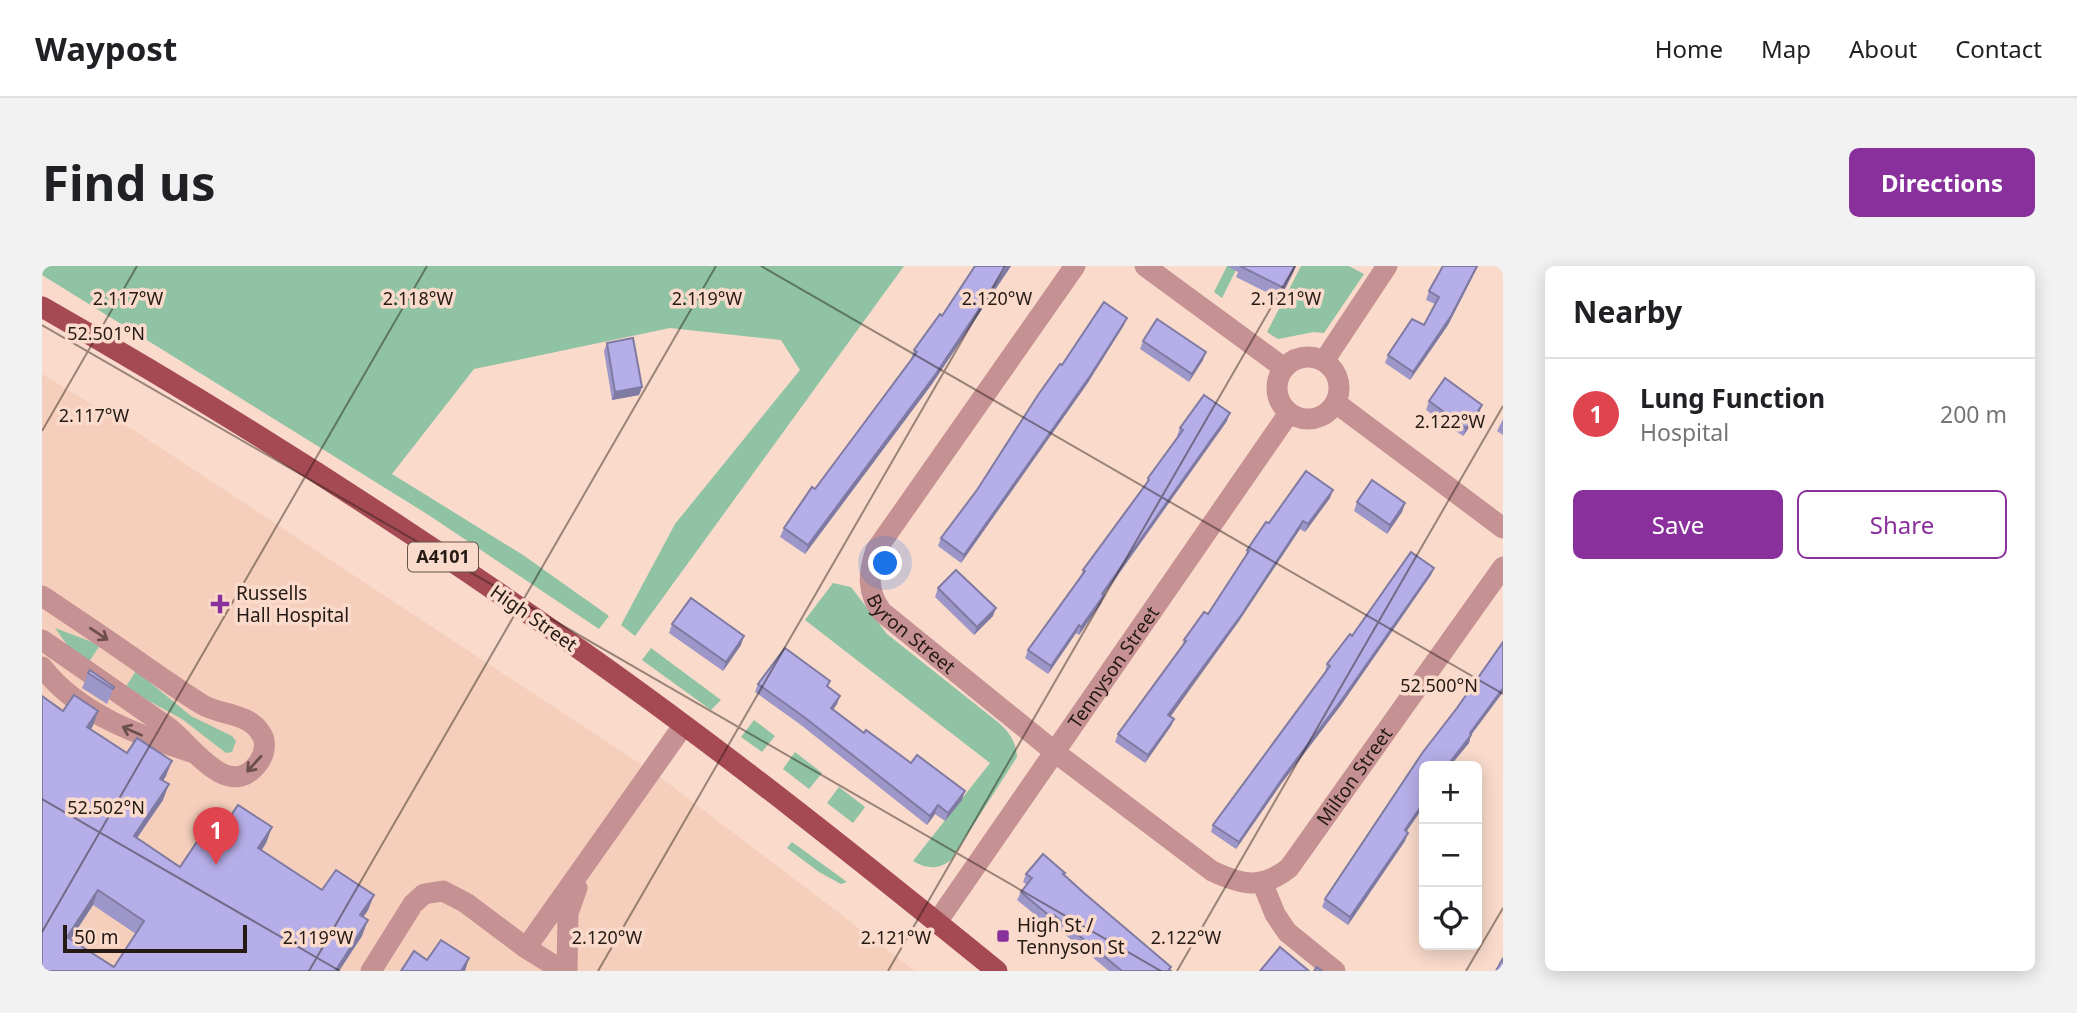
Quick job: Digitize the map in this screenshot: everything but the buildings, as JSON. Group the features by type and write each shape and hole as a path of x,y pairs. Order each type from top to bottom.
{"main road":[{"name":"High Street","path":"42,307 139,362 433,550 591,657 859,859 997,971"}],"street":[{"name":"Byron Street","path":"1075,266 876,550 869,578 875,603 882,612 1056,753 1212,871 1233,881 1262,882"},
{"path":"1145,266 1284,368"},
{"path":"1324,361 1387,266"},
{"path":"1303,357 1324,361 1337,375 1340,385 1336,403 1329,412 1309,420 1289,413 1282,406 1277,386 1284,368 1293,360 1303,357"},
{"path":"1336,403 1503,528"},
{"name":"Tennyson Street","path":"937,922 1289,413"},
{"name":"Milton Street","path":"1262,882 1273,881 1289,868 1503,567"},
{"path":"42,596 205,706 251,723 260,731 265,742 263,755 257,765 234,777 214,770 169,727 42,640"},
{"path":"42,667 51,678 105,717 132,731 196,753"},
{"path":"526,948 683,726"},
{"path":"371,971 413,904 424,894 443,891 466,903 526,948 565,971 568,913 587,860"},
{"path":"1262,882 1275,914 1287,932 1335,971"}],"shaded area":[{"name":"Russells Hall Hospital","path":"42,374 135,431 660,777 915,971 42,971"}],"green space":[{"path":"42,266 904,266 635,636 621,625 675,524 800,370 781,340 670,328 474,369 392,474 523,555 609,616 599,629 427,514 42,275"},
{"path":"1227,266 1238,266 1222,298 1214,292"},
{"path":"1301,266 1349,266 1364,274 1324,333 1314,332 1278,339 1267,332"},
{"path":"833,583 851,587 887,634 999,723 1014,742 1017,757 951,860 942,866 928,867 913,861 990,763 805,620"},
{"path":"55,628 100,645 89,662 68,646"},
{"path":"651,648 721,700 711,710 642,660"},
{"path":"136,671 191,716 232,736 236,741 232,752 226,753 182,719 125,688"},
{"path":"754,720 775,736 762,752 741,737"},
{"path":"795,752 822,773 809,789 783,769"},
{"path":"839,787 865,807 853,823 827,803"},
{"path":"792,842 847,882 841,884 819,872 787,848"}],"place":[{"name":"Russells Hall Hospital","path":"220,604"},
{"name":"Lung Function","path":"216,865"},
{"name":"High St / Tennyson St","path":"1003,936"}]}
